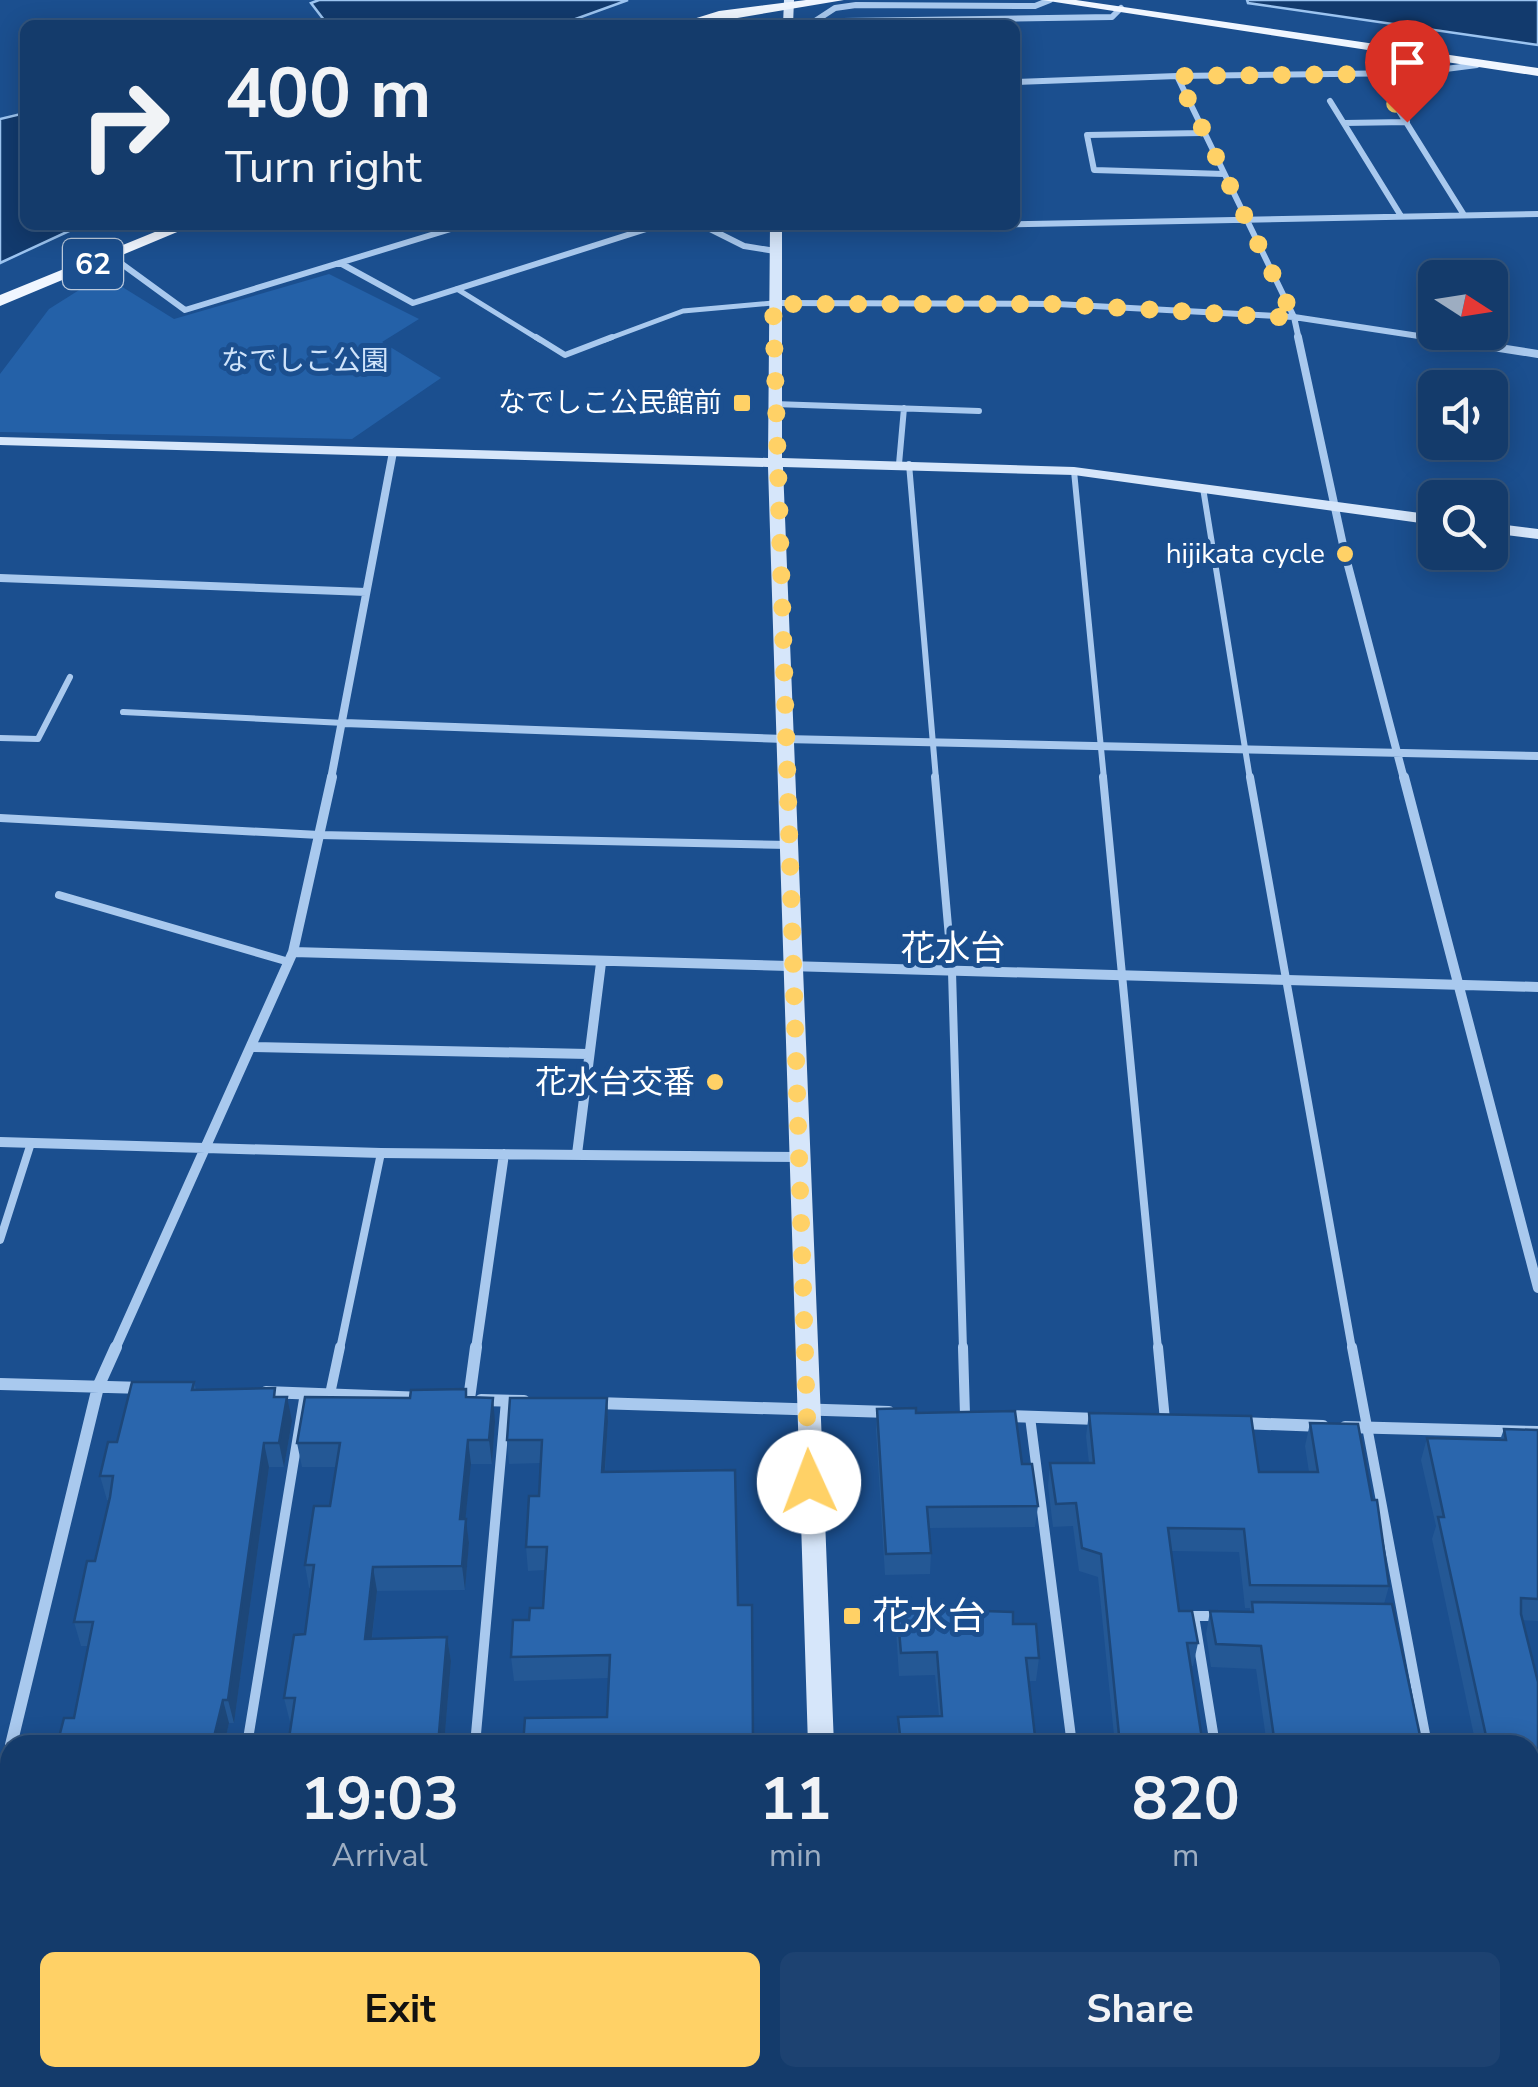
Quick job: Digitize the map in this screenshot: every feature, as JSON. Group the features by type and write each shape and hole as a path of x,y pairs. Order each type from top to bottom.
{"main road":[{"path":"704,20 789,2 838,0"},
{"path":"1049,0 1121,8 1535,75"},
{"name":"62","path":"0,301 174,230"}],"street":[{"path":"811,20 835,8 856,5 1035,6 1049,0"},
{"path":"897,20 1112,16 1121,8"},
{"path":"1020,82 1376,74 1451,71 1478,65"},
{"path":"1376,74 1464,215"},
{"path":"1177,76 1294,318 1334,506 1538,1288"},
{"path":"1330,101 1401,216"},
{"path":"1344,123 1407,122"},
{"path":"1202,133 1087,135 1094,170 1224,174"},
{"path":"1020,224 1538,214"},
{"path":"111,256 185,310 448,230"},
{"path":"340,263 413,303 643,230"},
{"path":"712,230 744,246 774,251"},
{"path":"776,230 775,462 821,1735"},
{"path":"773,304 1057,304 1294,318 1538,354"},
{"path":"0,442 1074,471 1418,518"},
{"path":"13,1735 98,1387 291,957 344,724 393,452"},
{"path":"1508,530 1538,534"},
{"path":"0,578 366,592"},
{"path":"344,724 785,739 1538,756"},
{"path":"291,957 1538,987"},
{"path":"576,1154 601,963"},
{"path":"250,1047 588,1054"},
{"path":"0,1142 204,1150 800,1157"},
{"path":"469,1400 504,1154"},
{"path":"0,1384 157,1388"},
{"path":"250,1392 430,1398"},
{"path":"450,1399 545,1402"},
{"path":"584,1403 911,1413"},
{"path":"947,1414 981,1415"},
{"path":"997,1416 1107,1419"},
{"path":"1146,1420 1184,1421"},
{"path":"1220,1422 1538,1432"}],"lane":[{"path":"457,290 565,356 683,311 773,304"},
{"path":"774,404 979,411"},
{"path":"904,408 904,464 952,972 965,1414"},
{"path":"1074,471 1165,1420"},
{"path":"1204,488 1283,980 1424,1735"},
{"path":"0,738 38,738 70,677"},
{"path":"123,712 344,724"},
{"path":"0,818 319,835 788,845"},
{"path":"59,895 291,957"},
{"path":"0,1240 32,1143"},
{"path":"330,1394 381,1153"},
{"path":"250,1735 305,1394"},
{"path":"475,1735 506,1401"},
{"path":"1030,1417 1071,1735"},
{"path":"1213,1735 1194,1616 1232,1616"},
{"path":"1384,1618 1403,1618"}],"green space":[{"name":"なでしこ公園","path":"329,274 419,319 382,342 441,378 352,439 0,432 0,374 49,309 103,275 174,319"}],"shaded area":[{"path":"628,0 573,20 324,20 311,3"},
{"path":"1247,0 1538,0 1538,45 1248,3"},
{"path":"20,114 20,230 71,230 0,263 0,119"}],"building":[{"path":"132,1382 194,1382 192,1390 275,1388 274,1397 287,1397 279,1443 264,1443 228,1700 223,1700 214,1735 60,1735 64,1718 74,1718 93,1622 74,1622 87,1561 95,1561 110,1497 113,1476 100,1476 108,1442 117,1442"},
{"path":"466,1389 466,1397 493,1398 489,1440 468,1440 460,1519 466,1519 462,1566 373,1567 365,1639 447,1637 439,1735 289,1735 295,1698 284,1698 294,1635 305,1634 314,1565 305,1565 314,1506 330,1506 340,1443 297,1443 305,1397 410,1398 411,1390"},
{"path":"510,1398 607,1398 602,1472 735,1470 738,1605 752,1605 753,1735 524,1735 525,1718 607,1717 610,1655 511,1657 513,1620 529,1620 530,1608 543,1608 547,1547 526,1547 529,1496 539,1496 542,1440 507,1440"},
{"path":"916,1408 916,1413 1015,1411 1022,1464 1032,1464 1038,1506 927,1507 931,1553 886,1554 877,1409"},
{"path":"1089,1413 1251,1416 1259,1472 1318,1472 1310,1423 1358,1424 1372,1500 1377,1500 1389,1586 1250,1585 1244,1529 1168,1528 1179,1611 1192,1611 1198,1643 1187,1643 1201,1735 1119,1735 1101,1554 1082,1548 1076,1503 1056,1504 1050,1463 1094,1463"},
{"path":"1504,1429 1538,1430 1538,1599 1521,1598 1521,1614 1538,1682 1538,1735 1486,1735 1438,1517 1444,1517 1427,1438 1506,1440"},
{"path":"1252,1602 1392,1604 1420,1735 1274,1735 1261,1646 1216,1644 1210,1611 1253,1612"},
{"path":"897,1608 1013,1612 1013,1624 1036,1624 1039,1658 1026,1658 1035,1735 900,1735 898,1717 942,1716 937,1652 901,1653"}],"place":[{"name":"なでしこ公民館前","path":"742,403"},
{"name":"hijikata cycle","path":"1345,554"},
{"name":"花水台交番","path":"715,1082"},
{"name":"花水台","path":"852,1616"}],"district":[{"name":"花水台","path":"953,948"}],"route":[{"path":"809,1482 773,304 1057,304 1294,318 1177,76 1376,74 1407,122"}]}
